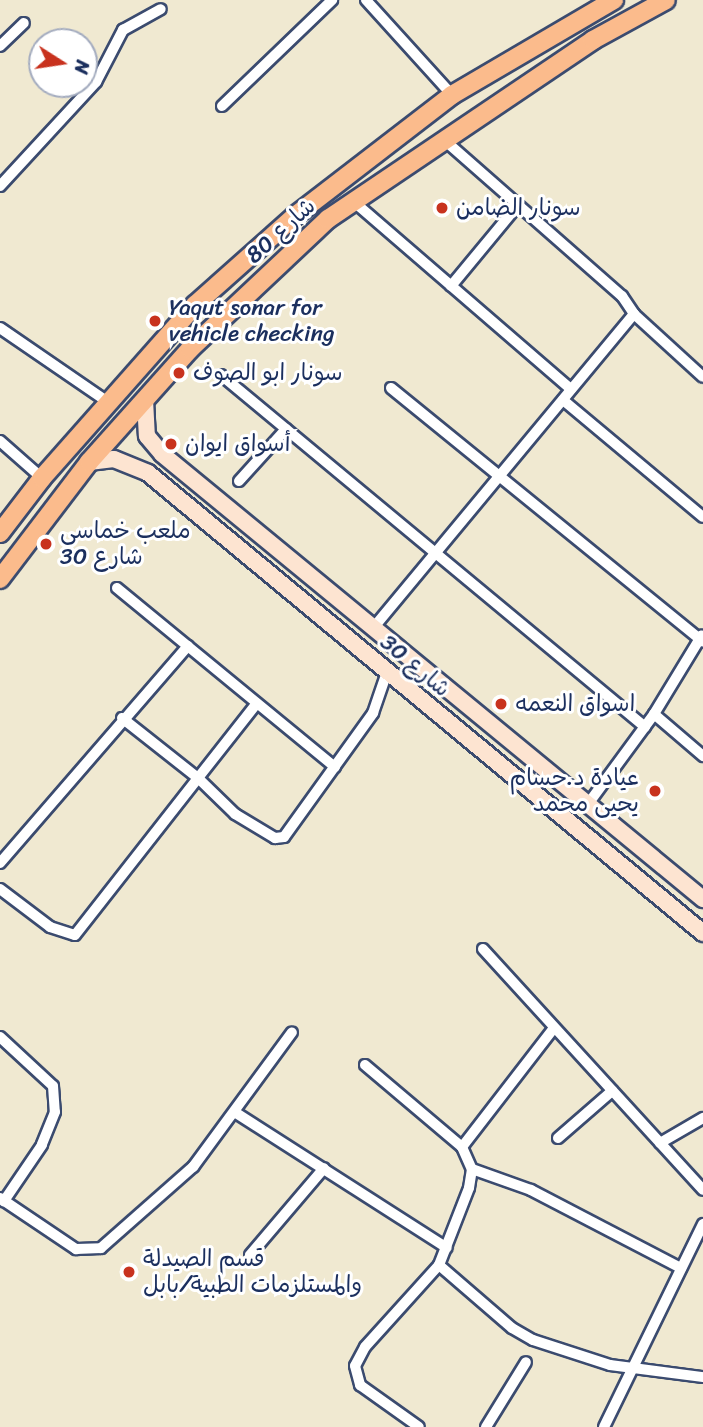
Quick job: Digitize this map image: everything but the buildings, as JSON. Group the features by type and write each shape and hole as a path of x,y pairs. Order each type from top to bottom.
{"main road":[{"name":"شارع 80","path":"0,533 42,478 108,402 215,287 344,176 452,95 614,0"},
{"name":"شارع 80","path":"0,579 89,463 190,349 328,219 442,138 593,40 666,0"}],"street":[{"path":"222,106 332,0"},
{"path":"366,0 452,95"},
{"path":"0,186 96,82 123,30 161,9"},
{"path":"0,47 24,23"},
{"path":"442,138 622,296 634,314 703,377"},
{"path":"353,201 571,389"},
{"path":"452,286 518,205"},
{"path":"373,627 634,314"},
{"path":"0,328 29,352 108,402"},
{"path":"221,375 645,727"},
{"path":"391,388 702,638 654,714 588,804"},
{"path":"89,463 114,459 138,466 141,452 153,445 144,424 145,400"},
{"path":"563,400 703,517"},
{"path":"239,481 286,429"},
{"path":"0,441 42,478"},
{"name":"شارع 30","path":"153,445 703,901"},
{"name":"شارع 30","path":"138,466 697,928"},
{"path":"117,588 335,767"},
{"path":"0,863 122,718 188,646"},
{"path":"122,718 198,778 235,814 279,839 373,713 387,673"},
{"path":"0,889 50,927 75,935 257,703"},
{"path":"654,714 703,756"},
{"path":"665,901 681,881"},
{"path":"697,928 703,901"},
{"path":"483,949 703,1190"},
{"path":"462,1147 554,1028"},
{"path":"0,1038 53,1086 55,1112 42,1145 2,1200 76,1249 101,1248 193,1167 236,1113 292,1032"},
{"path":"365,1065 462,1147 472,1169 439,1265 365,1347 355,1366 360,1385 419,1427"},
{"path":"558,1138 612,1091"},
{"path":"236,1113 447,1248"},
{"path":"660,1143 703,1118"},
{"path":"250,1255 324,1168"},
{"path":"472,1169 531,1190 681,1268"},
{"path":"604,1427 681,1268 700,1240 703,1224"},
{"path":"439,1265 512,1328 533,1340 575,1357 631,1369 703,1377"},
{"path":"486,1427 526,1362"}],"place":[{"name":"سونار الضامن","path":"442,208"},
{"name":"Yaqut sonar for vehicle checking","path":"155,321"},
{"name":"سونار ابو الصوف","path":"179,373"},
{"name":"أسواق ايوان","path":"171,444"},
{"name":"ملعب خماسي شارع 30","path":"46,544"},
{"name":"اسواق النعمه","path":"501,704"},
{"name":"عيادة د.حسام يحيى محمد","path":"655,791"},
{"name":"قسم الصيدلة والمستلزمات الطبية/بابل","path":"129,1272"}]}
